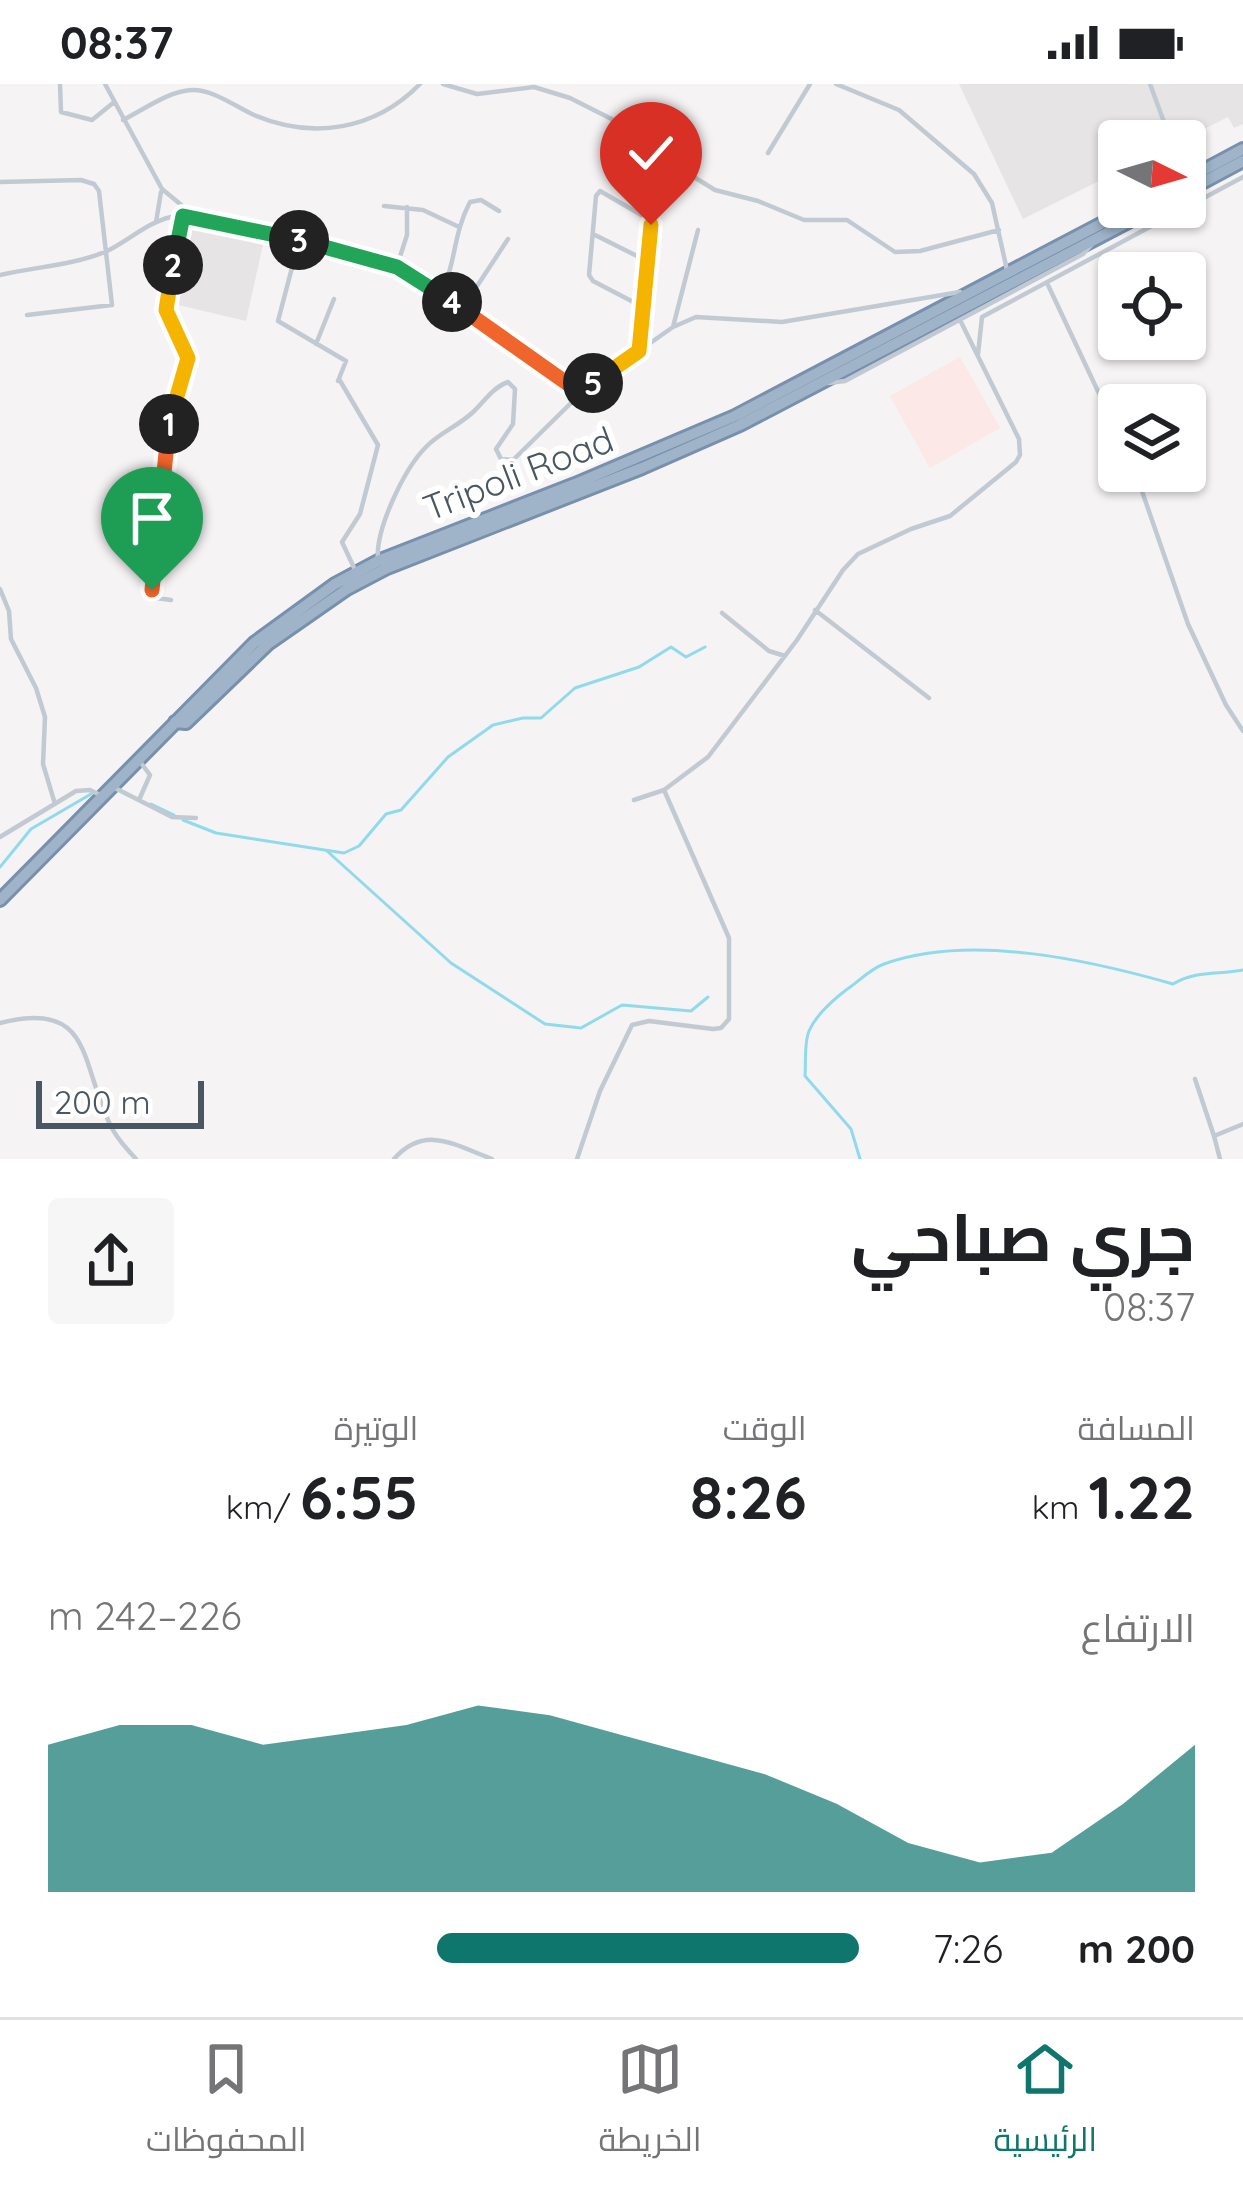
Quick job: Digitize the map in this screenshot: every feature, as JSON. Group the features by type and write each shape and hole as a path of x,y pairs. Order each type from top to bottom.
{"highway":[{"path":"1206,167 1243,149"},
{"path":"1206,181 1243,161"},
{"name":"Tripoli Road","path":"0,900 266,632 356,572 735,416 1098,226"},
{"path":"175,722 186,724 293,625 387,568 642,468 823,384 1117,228"},
{"path":"923,298 929,315"}],"street":[{"path":"60,84 61,112 92,120 113,104"},
{"path":"105,84 161,189 196,217"},
{"path":"123,120 191,90 299,129 350,126 377,117 420,84"},
{"path":"443,84 477,94 534,87 570,98 663,145 694,177 716,190 758,200 804,220 847,220 895,252 920,251 999,230"},
{"path":"768,153 810,84"},
{"path":"836,84 899,110 968,168 988,194 1008,274"},
{"path":"1150,84 1164,120"},
{"path":"978,354 982,317 1243,177"},
{"path":"0,182 52,178 94,184 99,191 112,305 27,315"},
{"path":"156,222 161,189"},
{"path":"639,351 650,220 604,191 596,196 590,278 641,306"},
{"path":"440,294 450,274 457,226 473,200 499,211"},
{"path":"384,206 423,210 457,226"},
{"path":"397,267 407,236 407,207"},
{"path":"171,600 157,598 151,586 168,429 188,358 165,301 183,216"},
{"path":"0,275 107,250 156,222 196,217 397,267 524,356 576,386 595,382 673,327 704,316 791,321 980,289"},
{"path":"673,327 698,230"},
{"path":"593,234 646,261"},
{"path":"462,310 508,239"},
{"path":"823,384 845,380 960,320 1080,256 1094,240"},
{"path":"299,241 278,317 284,327 346,361 338,380 378,445 362,508 343,540 356,572"},
{"path":"1048,284 1098,391"},
{"path":"316,344 334,299"},
{"path":"634,800 664,790 708,757 858,554 950,516 1016,462 1022,446 960,320"},
{"path":"378,561 382,525 415,460 433,440 508,382 515,389 514,420 496,449 501,459 513,460 571,403 576,386"},
{"path":"1142,492 1188,624 1243,731"},
{"path":"0,590 9,610 14,647 45,717 43,764 55,804"},
{"path":"815,610 929,698"},
{"path":"722,613 769,650 785,656"},
{"path":"138,761 150,775 139,800"},
{"path":"113,787 176,818 196,818"},
{"path":"0,837 82,790 103,797"},
{"path":"577,1159 600,1091 632,1025 649,1021 713,1029 729,1019 729,938 664,790"},
{"path":"0,1023 39,1016 71,1032 86,1057 111,1126 136,1159"},
{"path":"1196,1079 1220,1159"},
{"path":"1214,1136 1243,1124"},
{"path":"394,1159 407,1145 422,1139 492,1159"}],"shaded area":[{"path":"959,84 1243,84 1243,124 1234,128 1228,117 1206,128 1206,120 1098,120 1098,182 1023,219"},
{"path":"187,221 264,240 246,321 170,303"},
{"path":"960,357 1000,428 930,468 890,396"}],"waterway":[{"path":"183,820 216,833 344,853 359,846 386,814 401,810 448,757 493,725 541,718 575,688 639,667 671,647 686,657 705,647"},
{"path":"0,867 31,829 91,794"},
{"path":"151,804 174,815"},
{"path":"327,851 451,963 545,1024 581,1028 622,1005 691,1011 708,997"},
{"path":"860,1159 851,1129 805,1076 806,1047 820,1014 879,966 918,955 991,950 1067,959 1173,984 1199,975 1243,970"}],"route":[{"path":"152,590 168,429 188,358 165,301 183,216 346,250 405,270 524,356 568,384 583,387 639,351 651,225"}]}
